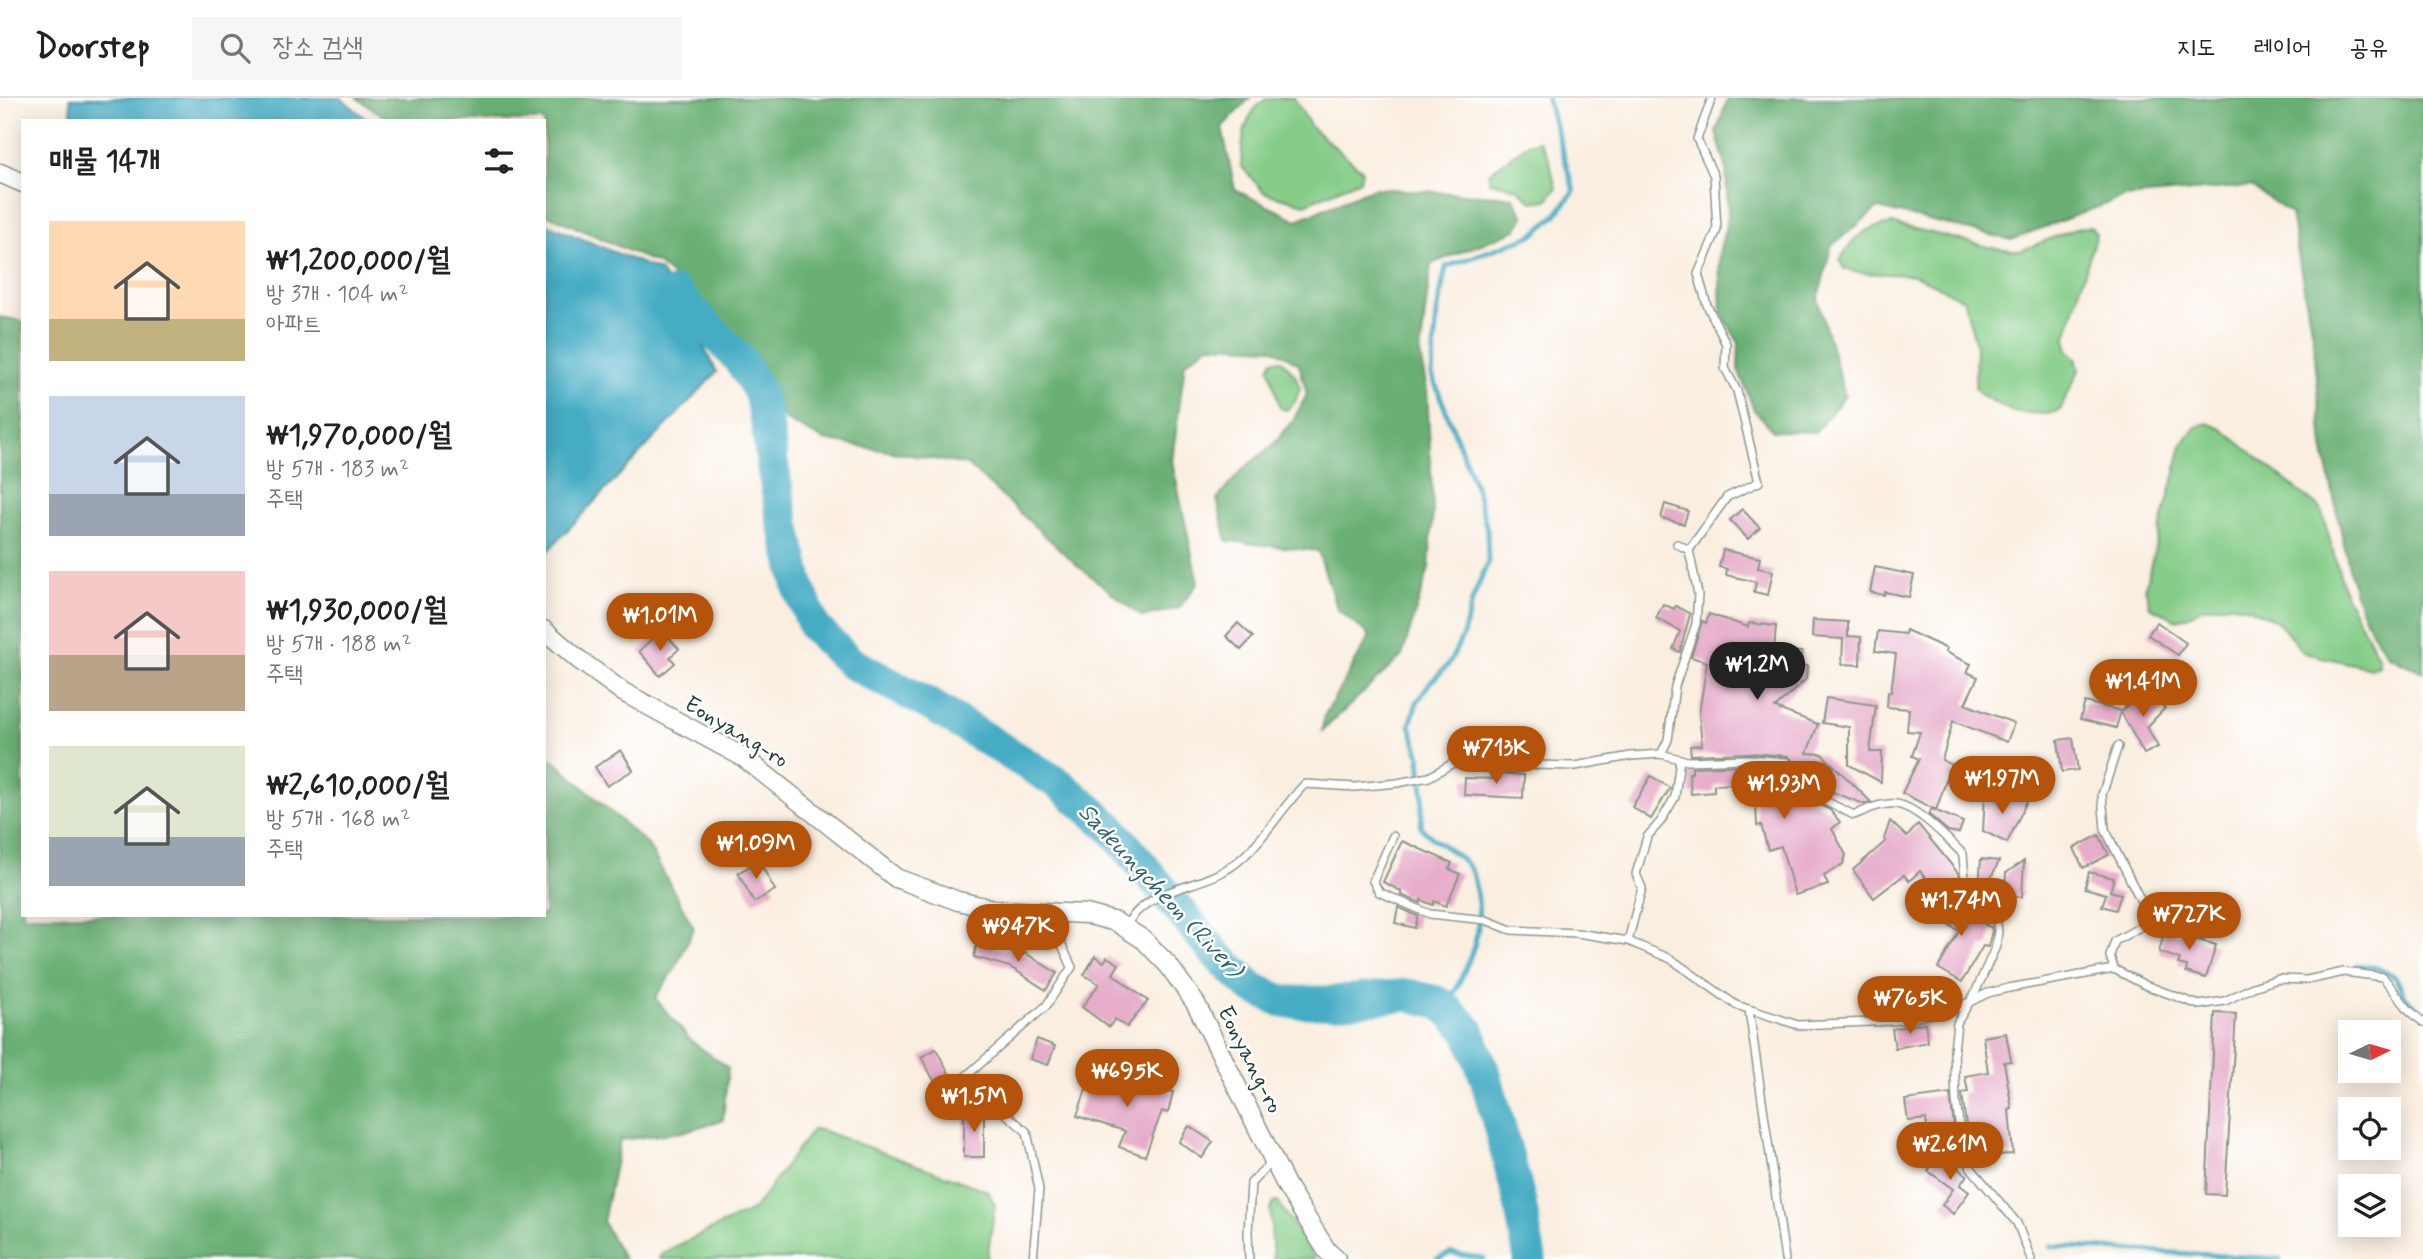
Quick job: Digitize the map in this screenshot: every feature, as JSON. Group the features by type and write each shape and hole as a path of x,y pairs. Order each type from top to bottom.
{"street":[{"path":"0,173 21,182"},
{"name":"Eonyang-ro","path":"546,632 623,692 743,757 896,878 958,901 998,910 1086,914 1116,922 1144,940 1169,966 1196,1004 1286,1185 1320,1240 1336,1259"}],"lane":[{"path":"1661,754 1668,740 1675,686 1696,624 1698,594 1689,550 1727,497 1759,482 1737,391 1724,368 1726,344 1707,306 1698,274 1717,230 1714,176 1697,139 1712,98"},
{"path":"1677,544 1689,550"},
{"path":"2114,969 2110,957 2115,941 2151,921 2105,829 2102,795 2118,746"},
{"path":"1125,928 1133,913 1148,901 1233,866 1305,784 1355,787 1417,779 1429,777 1453,763 1575,766 1661,754 1680,759 1787,762 1804,791 1854,815 1877,806 1897,804 1926,819 1963,854 1965,880 1996,918 1996,946 1957,1023 1954,1050 1956,1101 1961,1139 1971,1168 2017,1223 2031,1259"},
{"path":"1628,941 1642,888 1636,874 1647,837 1661,821 1675,797 1680,759"},
{"path":"1393,836 1373,881 1379,892 1430,914 1486,920 1511,930 1577,933 1628,941 1671,959 1736,1005 1798,1024 1893,1021 1953,1010 1988,993 2009,988 2114,969 2145,985 2199,1004 2225,1001 2253,987 2278,979 2307,980 2344,972 2383,977 2409,1010 2423,1021"},
{"path":"1032,1259 1039,1189 1027,1132 964,1078 1046,1006 1072,967 1046,911"},
{"path":"1749,1010 1785,1259"},
{"path":"1249,1259 1251,1183 1273,1159"}],"green space":[{"path":"357,98 1250,98 1222,127 1235,190 1297,220 1374,188 1513,197 1524,217 1516,230 1431,264 1420,354 1427,390 1433,510 1429,568 1402,656 1322,731 1324,716 1370,636 1337,609 1318,551 1227,541 1217,499 1243,469 1273,445 1294,419 1307,394 1299,364 1272,348 1209,345 1185,363 1172,461 1198,583 1179,608 1142,617 1077,565 968,465 824,440 786,420 752,357 682,284 658,264 546,214 546,119 388,119"},
{"path":"1267,98 1294,98 1311,127 1362,170 1360,180 1305,204 1265,193 1241,166 1243,137 1248,120 1259,104"},
{"path":"1728,98 2423,98 2423,672 2388,656 2370,629 2354,591 2323,447 2314,346 2291,214 2251,186 2124,197 2011,240 1878,208 1831,246 1818,300 1845,396 1815,432 1773,431 1754,410 1738,369 1739,343 1721,313 1719,253 1728,217 1726,166 1716,133"},
{"path":"1539,141 1549,158 1556,189 1547,200 1532,202 1517,188 1489,182 1489,173 1528,144"},
{"path":"1894,224 1989,247 2020,251 2075,229 2091,227 2096,234 2066,337 2067,350 2076,358 2079,370 2060,410 2049,414 2013,412 1981,395 1975,387 1976,345 1964,300 1915,275 1858,273 1844,269 1840,260 1856,239 1868,230"},
{"path":"0,317 21,321 21,917 546,917 546,754 648,845 694,928 675,969 655,998 690,1040 728,1068 723,1120 682,1132 620,1140 603,1222 624,1259 0,1259"},
{"path":"1273,360 1282,360 1295,375 1300,388 1295,402 1286,410 1280,408 1269,367"},
{"path":"2207,423 2222,429 2321,509 2346,596 2379,658 2379,665 2371,668 2304,653 2277,621 2249,608 2228,604 2203,608 2177,620 2150,607 2145,587 2183,442 2196,427"},
{"path":"812,1130 821,1130 988,1191 995,1205 987,1259 659,1259 662,1253 754,1209"},
{"path":"1278,1202 1315,1259 1273,1259 1270,1209 1273,1203"}],"water":[{"path":"70,98 341,98 367,119 72,119"},
{"path":"546,224 660,271 675,293 717,372 546,553"}],"building":[{"path":"1665,504 1688,511 1684,524 1661,518"},
{"path":"1742,509 1760,528 1748,539 1730,520"},
{"path":"1723,550 1760,558 1758,568 1773,571 1768,595 1754,592 1756,582 1726,575 1727,569 1719,567"},
{"path":"1875,567 1914,575 1909,597 1870,592"},
{"path":"1663,604 1674,609 1676,606 1690,614 1680,652 1673,649 1680,631 1656,618"},
{"path":"1709,614 1748,627 1749,623 1776,626 1774,650 1802,652 1801,665 1807,666 1806,679 1775,708 1818,724 1807,753 1822,754 1871,802 1864,804 1808,783 1812,788 1809,786 1803,773 1788,756 1749,753 1691,755 1690,746 1702,745 1699,714 1707,662 1691,657 1702,621 1706,623"},
{"path":"1813,620 1848,622 1848,636 1861,637 1860,665 1842,664 1843,639 1812,637"},
{"path":"2157,622 2186,643 2178,655 2148,635"},
{"path":"1238,623 1253,637 1241,650 1226,636"},
{"path":"662,630 679,649 670,657 675,663 660,676 639,651"},
{"path":"1906,630 1947,649 1945,652 1971,664 1967,672 1978,677 1965,704 2014,723 2007,742 1953,721 1942,760 1986,783 1962,786 1947,778 1936,810 1902,793 1919,759 1912,756 1920,732 1907,731 1909,709 1887,707 1896,654 1875,651 1878,631 1905,634"},
{"path":"2144,688 2165,708 2147,727 2158,747 2144,754 2121,712"},
{"path":"1826,698 1876,705 1870,752 1882,752 1881,782 1849,765 1849,727 1822,723"},
{"path":"2085,702 2121,711 2116,728 2080,719"},
{"path":"2073,738 2078,770 2062,772 2058,740"},
{"path":"621,750 633,770 607,786 595,767"},
{"path":"1749,765 1784,768 1801,796 1830,810 1840,822 1832,829 1846,855 1843,864 1824,876 1828,885 1795,895 1781,846 1768,850 1761,825 1757,826 1755,783 1714,785 1714,792 1691,794 1689,773 1692,773 1692,767"},
{"path":"1495,773 1524,775 1523,798 1464,795 1465,778 1495,779"},
{"path":"1651,776 1670,788 1651,819 1632,807"},
{"path":"1985,795 2028,799 2007,843 1983,831"},
{"path":"1932,809 1963,822 1959,833 1948,831 1928,814"},
{"path":"1890,821 1907,837 1918,824 1958,873 1960,883 1942,897 1920,871 1909,881 1904,875 1874,898 1853,870 1886,841 1884,839"},
{"path":"2099,835 2109,855 2083,868 2074,848"},
{"path":"1402,841 1452,863 1449,869 1460,874 1446,906 1434,901 1433,905 1421,900 1421,903 1401,895 1401,891 1383,882"},
{"path":"1981,859 1999,861 1984,893 1979,887"},
{"path":"759,861 775,890 754,902 738,873"},
{"path":"2024,861 2022,897 2005,896 2006,873"},
{"path":"2089,872 2114,878 2110,891 2121,894 2116,910 2102,906 2106,894 2085,888"},
{"path":"1914,900 1986,917 1985,925 1991,927 1992,931 1988,947 1983,946 1962,982 1938,968 1959,931 1913,903"},
{"path":"1398,907 1418,916 1415,928 1395,923"},
{"path":"2165,930 2216,945 2206,978 2186,972 2187,966 2178,964 2180,959 2159,952"},
{"path":"977,943 1023,955 1025,953 1057,973 1046,990 1010,967 974,957"},
{"path":"1095,956 1104,962 1107,957 1119,964 1113,974 1148,1001 1127,1027 1115,1019 1109,1027 1082,1007 1099,984 1084,975"},
{"path":"2215,1013 2236,1014 2225,1195 2206,1194"},
{"path":"1925,1023 1928,1042 1895,1048 1892,1029"},
{"path":"2006,1033 2011,1061 2004,1062 2012,1109 2009,1110 2013,1154 1998,1155 1996,1139 1968,1141 1962,1093 1968,1092 1965,1076 1988,1072 1983,1037"},
{"path":"1037,1039 1055,1046 1048,1065 1030,1059"},
{"path":"936,1049 951,1077 936,1084 921,1057"},
{"path":"1114,1071 1141,1079 1139,1084 1173,1092 1168,1113 1162,1111 1145,1156 1119,1147 1125,1131 1077,1116 1087,1086 1100,1090 1105,1074 1112,1076"},
{"path":"1950,1094 1956,1142 1934,1144 1933,1136 1928,1137 1926,1119 1908,1121 1905,1100"},
{"path":"964,1112 984,1112 984,1157 964,1157"},
{"path":"1189,1126 1213,1142 1202,1158 1179,1142"},
{"path":"1939,1155 1967,1175 1960,1185 1969,1192 1953,1214 1942,1205 1953,1189 1928,1171"}],"waterway":[{"path":"1447,1008 1472,951 1478,907 1470,869 1421,827 1423,793 1420,757 1410,725 1417,702 1431,682 1449,664 1463,635 1473,598 1488,562 1487,529 1476,488 1432,375 1437,313 1446,267 1533,235 1556,215 1574,191 1547,98"},
{"name":"Sadeungcheon (River)","path":"675,293 739,359 759,391 783,521 799,588 814,627 851,663 932,706 1061,785 1111,828 1216,954 1252,988 1284,1002 1334,1002 1408,995 1441,1003 1468,1030 1486,1078 1519,1198 1530,1259"},
{"path":"2358,965 2377,968 2395,977 2406,997 2423,1014"},
{"path":"2051,1246 2280,1259"},
{"path":"1437,1259 1451,1253 1484,1259"}]}
